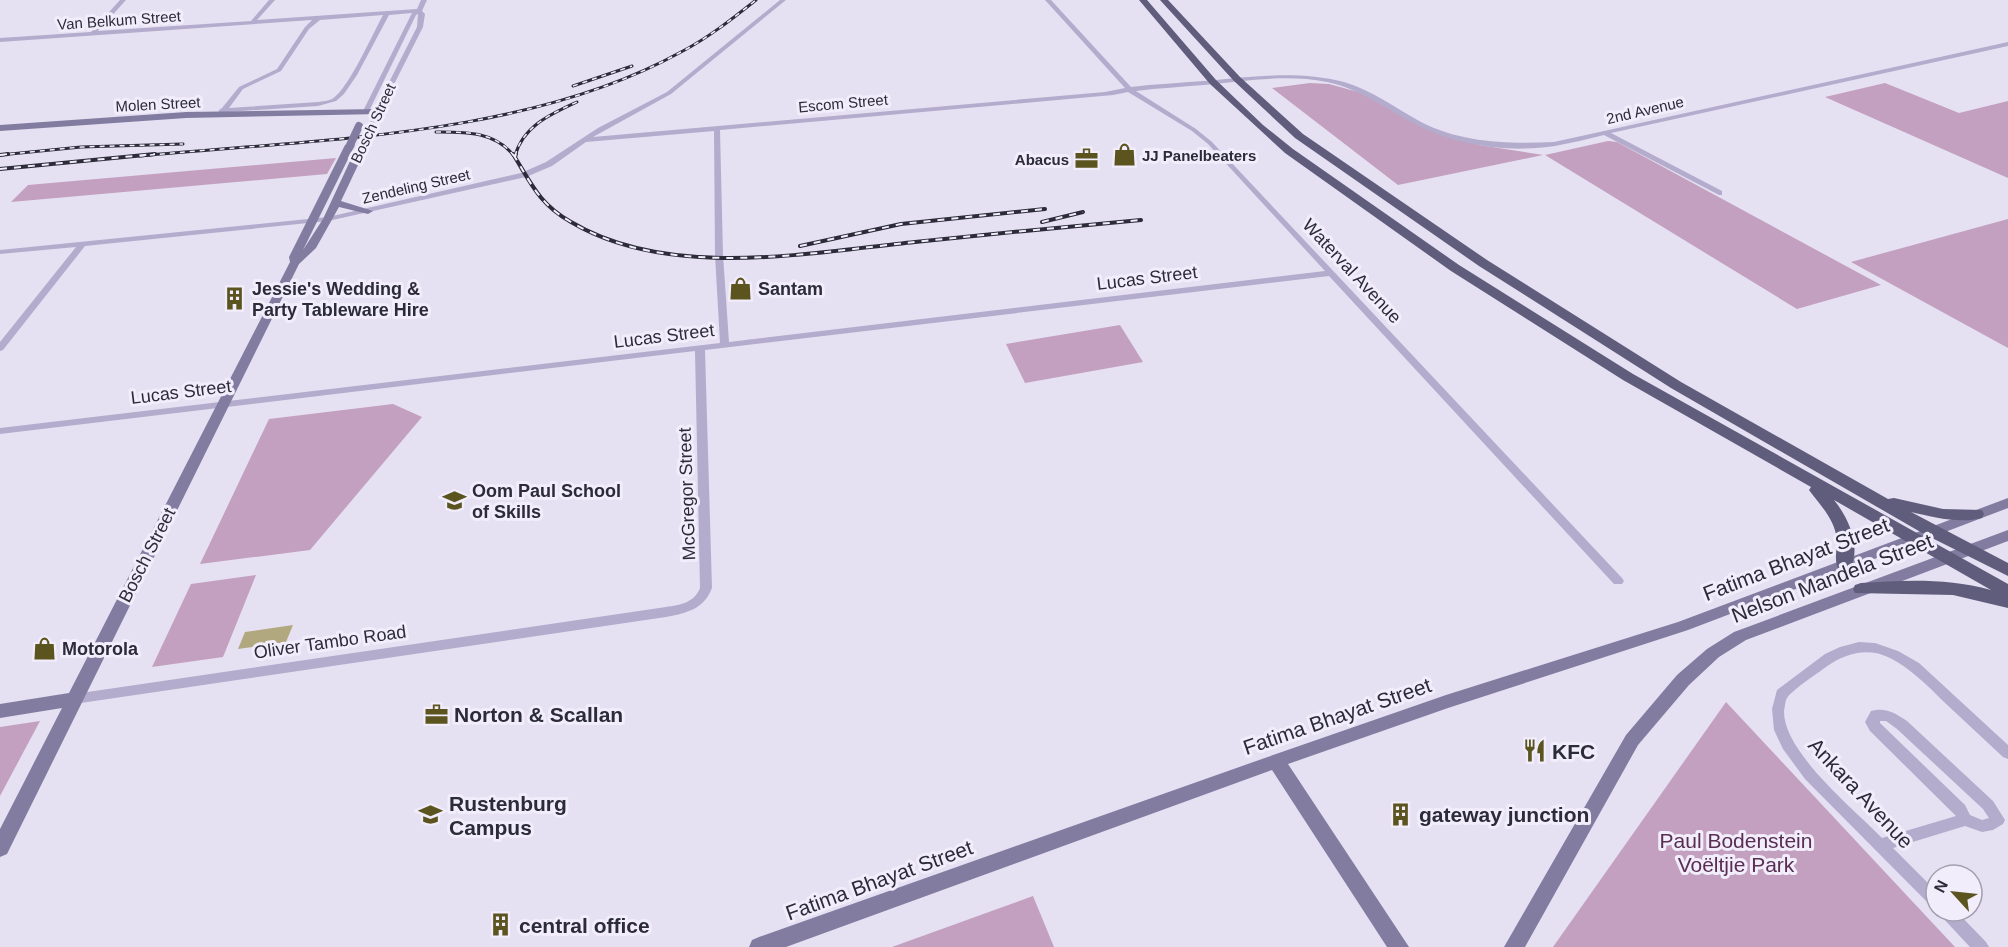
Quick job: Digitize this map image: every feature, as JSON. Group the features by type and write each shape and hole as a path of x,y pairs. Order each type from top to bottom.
{"main road":[{"path":"1143,0 1216,84 1289,152 1455,268 1584,352 1944,558 2008,592"},
{"path":"1164,0 1240,82 1299,136 1483,263 1676,385 1930,530 2008,570"},
{"path":"1811,482 1833,508 1844,527 1846,541 1844,564"},
{"path":"1868,495 1943,514 1976,514"},
{"path":"1862,589 1932,585 1957,588 2008,602"}],"street":[{"path":"92,34 123,0"},
{"path":"253,22 272,0"},
{"name":"Bosch Street","path":"296,262 294,257 414,14 419,11 424,0"},
{"name":"Zendeling Street","path":"0,252 312,222 496,182 536,170 559,158 582,140 669,93 783,0"},
{"name":"Waterval Avenue","path":"1048,0 1130,91 1181,122 1210,143 1618,581"},
{"name":"Van Belkum Street","path":"0,40 419,11"},
{"name":"Bosch Street","path":"0,848 296,262 311,248 328,219 420,27 422,14 419,11"},
{"path":"221,112 318,104 334,100 342,93 354,75 387,13"},
{"path":"221,112 244,86 279,70 307,28 318,18"},
{"name":"2nd Avenue","path":"1240,82 1295,78 1320,79 1360,90 1428,128 1480,143 1519,146 1554,144 2008,44"},
{"name":"Escom Street","path":"582,140 1240,82"},
{"path":"318,114 364,117 379,110"},
{"name":"Molen Street","path":"0,128 221,112 318,114"},
{"path":"318,114 364,117"},
{"path":"717,128 719,255 726,345"},
{"path":"1605,133 1719,193"},
{"path":"336,203 368,211"},
{"path":"0,348 81,244"},
{"name":"Lucas Street","path":"0,431 1332,273"},
{"name":"McGregor Street","path":"666,612 692,606 704,596 706,588 700,349"},
{"name":"Fatima Bhayat Street","path":"759,947 1276,761 1446,702 1674,629 1912,539 1930,530 2008,503"},
{"name":"Nelson Mandela Street","path":"1514,947 1632,740 1683,680 1713,653 1740,636 2008,535"},
{"name":"Oliver Tambo Road","path":"0,711 666,612"},
{"name":"Ankara Avenue","path":"1924,889 1804,766 1782,735 1778,720 1778,704 1782,694 1843,650 1865,646 1877,647 1902,657 1934,683 2008,753"},
{"path":"1880,845 1965,820 1982,826 1994,824 1998,820 1988,805 1902,725 1889,716 1876,715 1872,722 1875,727 1960,809 1965,820"},
{"path":"1276,761 1399,947"},
{"path":"1958,923 1981,947"}],"green space":[{"path":"1310,83 1329,84 1362,93 1437,132 1479,145 1543,155 1398,185 1272,88"},
{"path":"1885,83 1959,113 2008,101 2008,178 1825,97"},
{"path":"1608,141 1617,142 1881,285 1797,309 1545,155"},
{"path":"336,158 327,174 11,202 28,185"},
{"path":"2008,219 2008,348 1851,262"},
{"path":"1120,325 1143,362 1025,383 1006,344"},
{"path":"393,404 422,417 310,550 200,564 269,419"},
{"path":"256,575 223,657 152,667 191,584"},
{"name":"Paul Bodenstein Voëltjie Park","path":"1726,702 1924,914 1924,923 1933,923 1955,947 1553,947"},
{"path":"40,721 0,796 0,727"},
{"path":"1033,896 1054,947 892,947"}],"shaded area":[{"path":"293,625 286,642 238,649 245,632"}],"railway":[{"path":"140,156 417,130 487,118 555,102 620,80 691,47 756,0"},
{"path":"573,86 632,66"},
{"path":"515,156 524,137 539,122 577,102"},
{"path":"436,132 468,133 489,137 514,156"},
{"path":"8,154 0,155 81,147 183,144"},
{"path":"0,169 155,154"},
{"path":"513,154 543,200 571,222 609,240 651,251 694,257 785,256 1141,220"},
{"path":"800,246 901,224 1045,209"},
{"path":"1042,222 1083,212"}],"place":[{"name":"JJ Panelbeaters","path":"1124,155"},
{"name":"Abacus","path":"1087,159"},
{"name":"Santam","path":"740,289"},
{"name":"Jessie's Wedding & Party Tableware Hire","path":"234,299"},
{"name":"Oom Paul School of Skills","path":"454,501"},
{"name":"Motorola","path":"44,649"},
{"name":"Norton & Scallan","path":"436,714"},
{"name":"KFC","path":"1534,751"},
{"name":"gateway junction","path":"1401,814"},
{"name":"Rustenburg Campus","path":"431,815"},
{"name":"central office","path":"501,925"}]}
